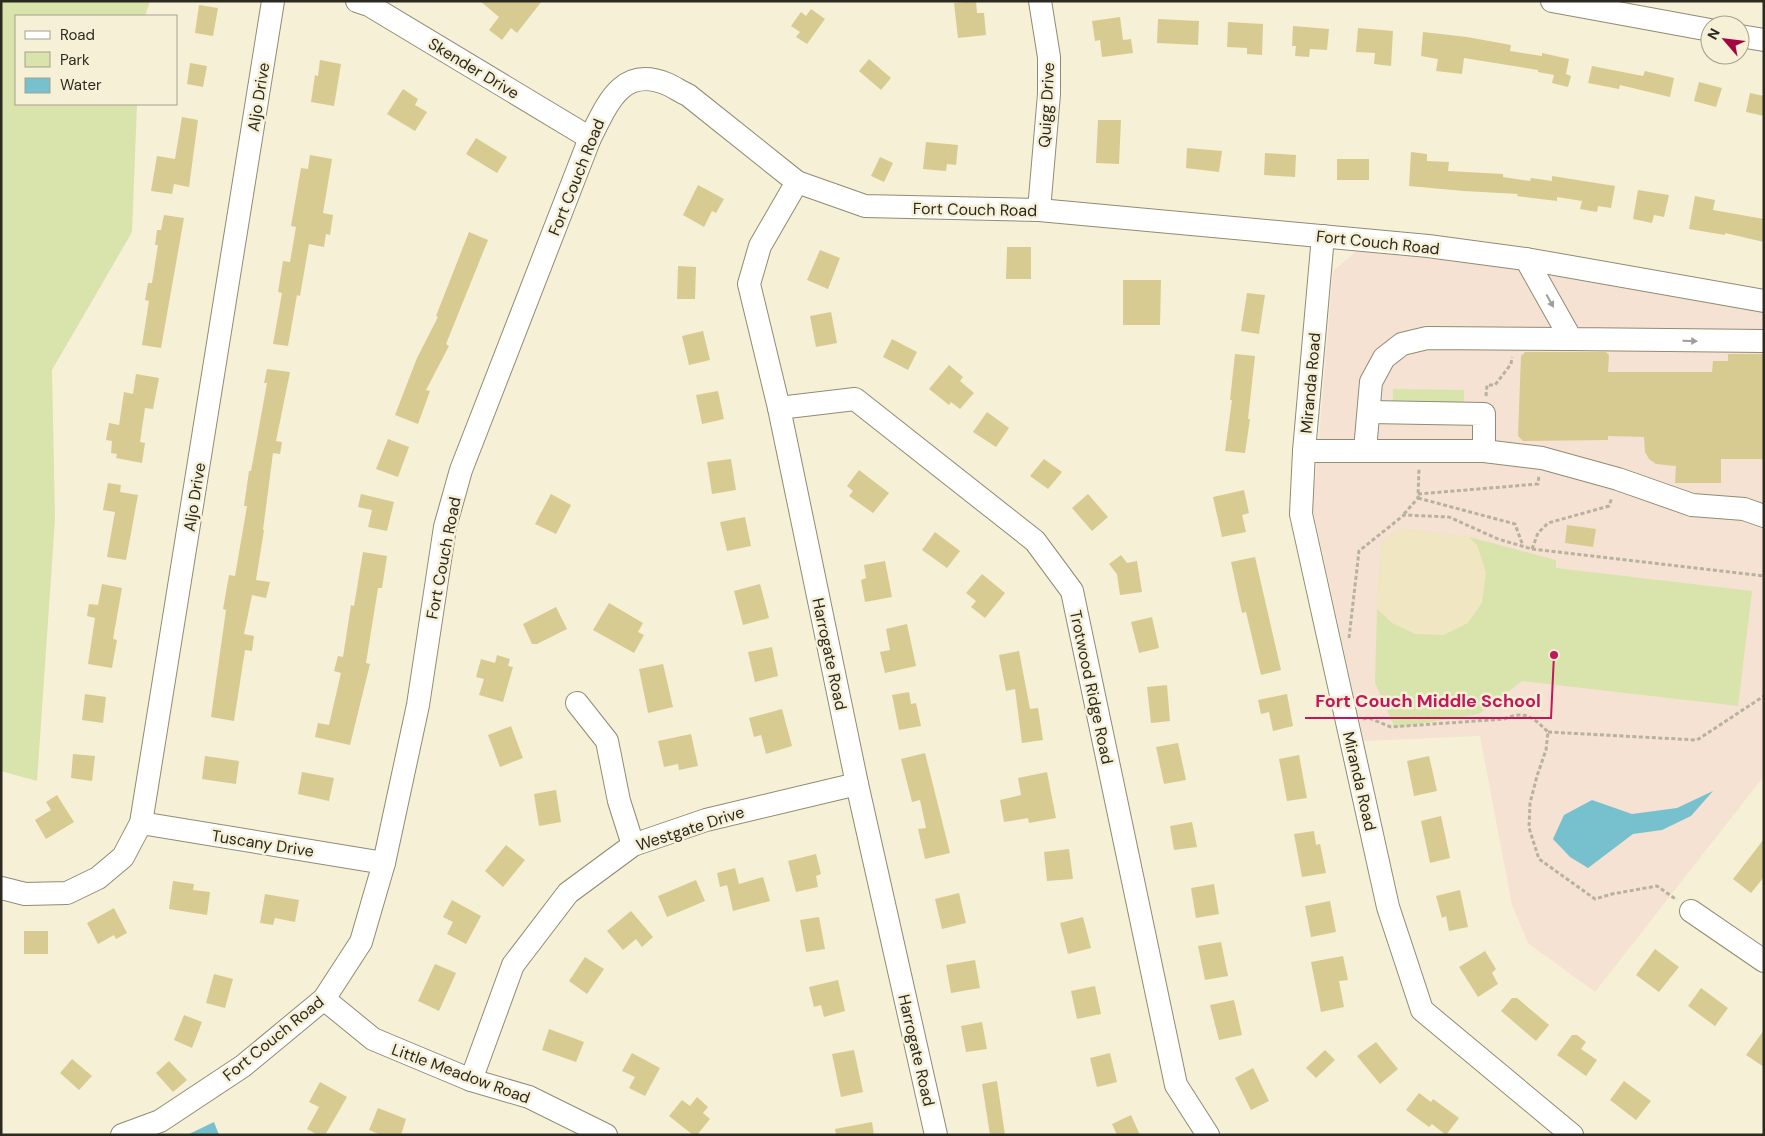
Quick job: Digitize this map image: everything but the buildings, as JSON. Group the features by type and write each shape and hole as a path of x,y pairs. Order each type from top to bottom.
{"street":[{"name":"Aljo Drive","path":"1,888 25,894 67,893 98,878 123,857 141,823 273,1"},
{"name":"Skender Drive","path":"357,1 369,5 590,138"},
{"name":"Quigg Drive","path":"1039,210 1049,94 1049,56 1040,1"},
{"path":"1552,1 1604,5 1700,28"},
{"path":"1750,38 1764,40"},
{"name":"Fort Couch Road","path":"122,1135 160,1121 243,1066 324,999 360,942 384,863 418,704 445,527 461,470 590,138 607,105 621,86 639,80 652,80 668,84 688,95 797,182 865,206 1039,210 1428,246 1526,259 1764,301"},
{"name":"Harrogate Road","path":"797,182 760,246 749,284 779,408 857,784 936,1135"},
{"name":"Miranda Road","path":"1323,236 1304,451 1301,514 1388,907 1422,1010 1572,1135"},
{"path":"1526,259 1571,339"},
{"path":"1366,450 1371,382 1384,358 1402,344 1427,338 1764,341"},
{"name":"Trotwood Ridge Road","path":"779,408 855,399 1035,541 1072,591 1176,1085 1208,1135"},
{"path":"1369,412 1484,414 1484,451"},
{"path":"1304,451 1484,451 1542,458 1618,479 1692,505 1744,510 1764,516"},
{"path":"577,703 607,741 619,801 633,845"},
{"name":"Westgate Drive","path":"471,1080 513,966 568,892 633,845 706,820 857,784"},
{"name":"Tuscany Drive","path":"141,823 384,863"},
{"path":"1691,911 1764,961"},
{"name":"Little Meadow Road","path":"324,999 373,1039 471,1080 529,1097 606,1135"}],"path":[{"path":"1484,414 1487,385 1495,384 1511,364"},
{"path":"1333,656 1347,654 1359,552 1404,514 1418,496 1420,450"},
{"path":"1418,496 1538,484 1542,458"},
{"path":"1532,550 1538,533 1548,523 1609,506 1618,479"},
{"path":"1418,496 1515,524 1524,547"},
{"path":"1404,514 1449,517 1498,539 1532,550 1764,576"},
{"path":"1347,721 1369,718 1390,727 1504,719 1515,714 1534,718 1548,732 1696,740 1764,696"},
{"path":"1548,732 1546,750 1537,776 1530,811 1529,828 1539,859 1595,899 1657,886 1691,911"}],"shaded area":[{"path":"1359,249 1554,274 1764,312 1764,776 1595,992 1528,943 1512,905 1480,736 1364,741 1313,509 1333,271"}],"green space":[{"path":"1,1 150,1 145,15 15,15 15,105 137,105 132,232 52,370 55,519 37,781 1,771"},
{"path":"1393,389 1464,390 1464,420 1393,419"},
{"path":"1400,529 1469,537 1556,560 1556,568 1752,591 1738,706 1522,681 1479,714 1395,728 1375,683 1377,609 1382,542"}],"sand":[{"path":"1400,529 1469,537 1477,545 1486,572 1482,603 1468,623 1444,635 1415,634 1392,623 1377,609 1382,542"}],"water":[{"path":"1713,791 1691,816 1662,830 1633,834 1588,868 1570,857 1553,839 1564,815 1592,800 1632,814 1677,808"},
{"path":"214,1122 219,1135 187,1135"}],"place":[{"name":"Fort Couch Middle School","path":"1554,655"}]}
